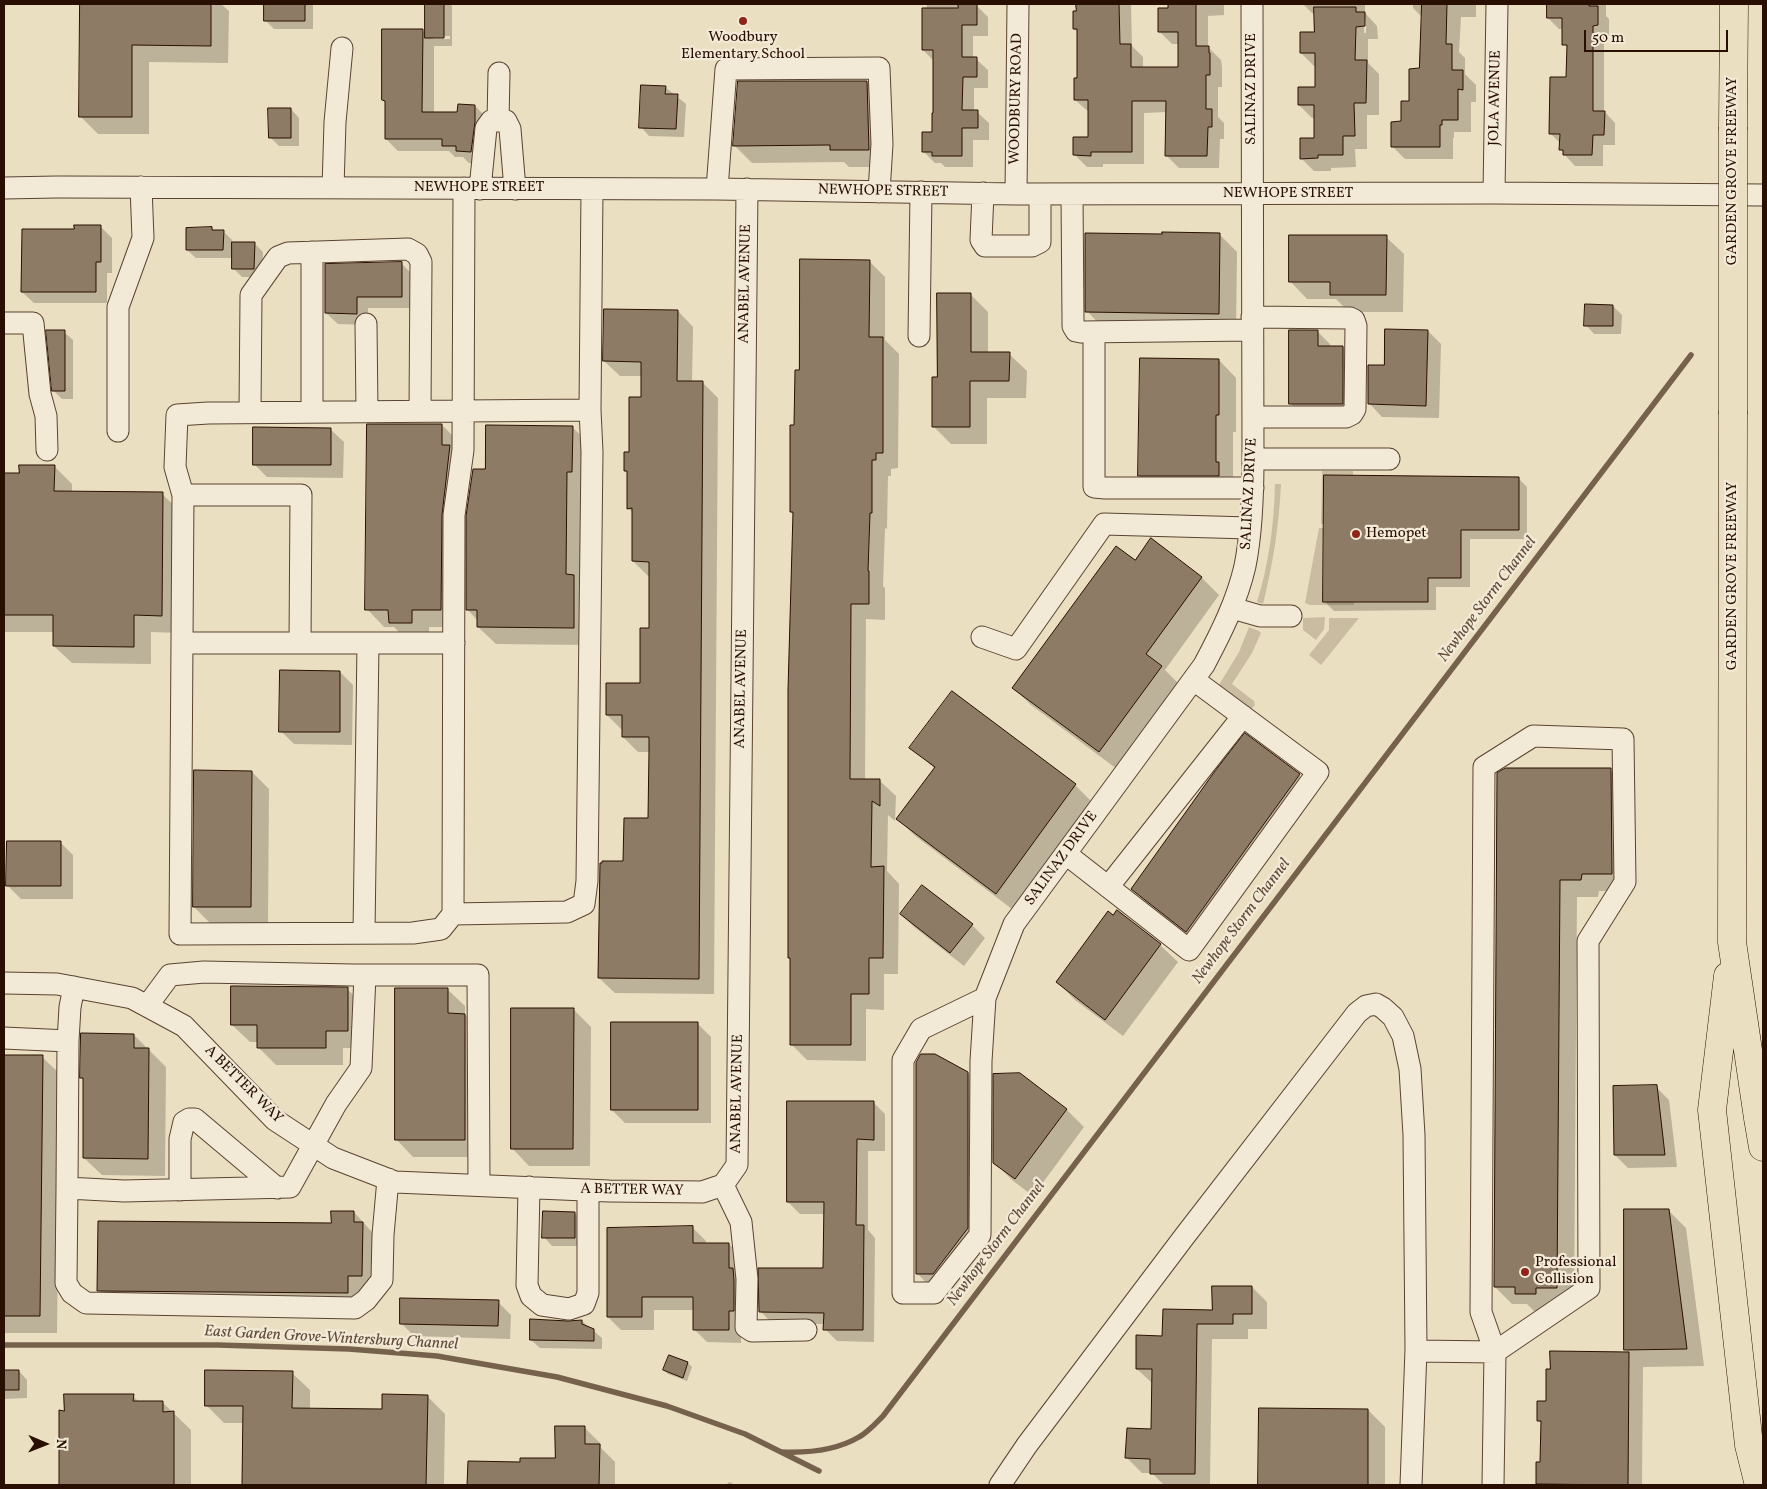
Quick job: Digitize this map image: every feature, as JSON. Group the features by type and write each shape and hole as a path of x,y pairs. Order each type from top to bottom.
{"highway":[{"name":"GARDEN GROVE FREEWAY","path":"1734,4 1732,942 1763,1146"},
{"path":"1732,942 1712,1110 1749,1445 1759,1485"}],"street":[{"name":"WOODBURY ROAD","path":"1016,194 1018,4"},
{"name":"SALINAZ DRIVE","path":"986,998 921,1029 903,1060 903,1293 934,1293 980,1235 980,1061 986,998 1014,924 1194,680 1212,650 1232,608 1244,567 1250,528 1253,488 1252,4"},
{"name":"JOLA AVENUE","path":"1494,193 1497,4"},
{"path":"333,188 335,122 342,48"},
{"path":"716,189 726,69 880,68 882,144 879,192"},
{"path":"498,121 499,74"},
{"path":"515,189 510,129 506,121 491,121 486,128 472,188 463,410 463,450 454,515 453,914 441,929 413,933 180,934 183,495 175,467 177,415 250,412 463,410 590,410"},
{"path":"118,432 118,307 143,238 141,187"},
{"name":"NEWHOPE STREET","path":"4,188 716,189 1016,194 1494,193 1763,196"},
{"path":"453,914 567,912 584,904 587,881 592,452 590,410 592,189"},
{"name":"ANABEL AVENUE","path":"723,1185 737,1165 747,190"},
{"path":"919,336 921,192"},
{"path":"983,193 981,240 985,246 1032,246 1040,242 1040,194"},
{"path":"1072,194 1073,326 1079,332 1350,318 1354,320 1356,326 1355,409 1352,414 1346,417 1253,417"},
{"path":"250,412 251,295 278,257 288,253 408,249 417,254 421,262 420,411"},
{"path":"312,252 312,412"},
{"path":"4,323 34,323 40,394 46,416 47,450"},
{"path":"366,324 367,411"},
{"path":"1094,332 1094,487 1253,488"},
{"path":"1253,459 1389,459"},
{"path":"183,495 301,495 300,643"},
{"path":"982,637 1016,649 1104,524 1250,528"},
{"path":"1232,608 1260,616 1291,616"},
{"path":"182,643 454,643"},
{"path":"364,933 368,643"},
{"path":"1066,854 1189,950 1318,772 1194,680"},
{"path":"1108,887 1243,716"},
{"path":"1416,1351 1495,1352 1589,1288 1588,941 1625,882 1624,739 1532,736 1484,767 1481,1312 1495,1352 1493,1485"},
{"path":"147,1006 170,975 204,972 478,975 479,1185"},
{"path":"67,1188 124,1191 290,1187 336,1104 361,1068 364,975"},
{"name":"A BETTER WAY","path":"4,984 57,984 132,998 184,1026 275,1120 333,1158 395,1182 588,1190 702,1192 723,1185"},
{"path":"74,987 70,1007 68,1041 66,1283 72,1293 86,1303 355,1308 366,1300 382,1280 383,1235 388,1179"},
{"path":"1000,1485 1184,1237 1357,1013 1366,1006 1376,1004 1393,1018 1403,1036 1410,1069 1414,1135 1416,1351 1411,1485"},
{"path":"4,1038 68,1041"},
{"path":"180,1190 180,1139 184,1122 189,1119 195,1119 277,1188"},
{"path":"723,1185 741,1222 747,1279 746,1327 752,1331 806,1330"},
{"path":"529,1187 527,1285 531,1296 542,1305 569,1309 584,1304 588,1293 588,1190"}],"shaded area":[{"path":"1322,471 1353,471 1353,476 1324,476 1324,524 1321,524"},
{"path":"1275,484 1281,484 1279,514 1273,559 1263,604 1257,602 1270,544"},
{"path":"1319,528 1324,528 1323,602 1354,602 1354,605 1310,605 1305,603"},
{"path":"1325,617 1324,629 1316,640 1303,630 1303,618"},
{"path":"1329,618 1359,618 1321,665 1309,655 1329,630"},
{"path":"1249,627 1261,633 1252,653 1232,684 1254,701 1255,705 1252,708 1219,685 1239,652"}],"building":[{"path":"80,4 211,4 211,46 132,45 132,117 79,117"},
{"path":"264,4 305,4 305,21 264,21"},
{"path":"425,4 444,4 444,38 425,38"},
{"path":"958,4 977,4 977,25 962,25 962,57 977,57 977,77 963,77 962,110 978,110 978,128 962,128 962,156 932,156 932,152 922,152 922,132 932,132 933,50 922,50 922,8 958,8"},
{"path":"1076,4 1119,4 1120,44 1131,44 1131,67 1178,67 1178,32 1158,32 1158,8 1168,8 1168,4 1196,4 1196,46 1209,46 1210,53 1210,75 1206,75 1206,109 1212,109 1212,127 1208,127 1207,156 1165,156 1166,101 1132,101 1132,152 1091,152 1091,156 1073,155 1073,137 1088,137 1088,100 1074,100 1074,78 1077,78 1077,29 1073,29 1073,11 1076,11"},
{"path":"1422,4 1447,4 1446,44 1452,44 1452,70 1463,70 1463,90 1458,89 1458,120 1442,120 1442,125 1440,125 1440,147 1391,147 1391,122 1401,121 1401,101 1409,101 1409,69 1419,68"},
{"path":"1547,4 1589,4 1589,6 1598,6 1598,25 1593,26 1593,111 1605,111 1604,135 1593,135 1592,155 1563,155 1563,150 1559,150 1560,134 1549,134 1550,77 1566,77 1567,45 1562,45 1562,18 1547,18"},
{"path":"1314,7 1356,7 1356,12 1365,12 1365,26 1356,27 1355,60 1367,60 1366,103 1354,103 1355,136 1343,136 1343,155 1318,155 1318,158 1300,159 1300,138 1314,138 1314,105 1298,105 1298,87 1315,87 1315,53 1300,53 1300,32 1314,32"},
{"path":"382,29 423,29 422,112 457,112 458,104 475,105 471,152 456,151 456,146 442,146 442,139 385,139 385,101 382,100"},
{"path":"738,81 867,81 869,150 830,150 830,145 733,146"},
{"path":"641,85 666,86 665,94 678,94 676,129 639,128"},
{"path":"268,108 291,108 291,138 269,138"},
{"path":"74,225 101,225 101,262 96,262 96,292 21,292 22,229 74,229"},
{"path":"212,227 212,230 224,230 223,250 186,250 186,228"},
{"path":"1162,232 1220,233 1219,314 1085,312 1085,233 1162,234"},
{"path":"1289,235 1387,235 1386,295 1330,295 1330,282 1289,282"},
{"path":"232,242 255,242 254,269 232,269"},
{"path":"800,259 870,260 869,337 883,337 883,453 876,453 876,460 872,460 872,513 870,513 868,571 869,604 851,604 850,779 880,779 880,806 872,801 871,867 884,866 883,958 869,958 869,994 851,994 851,1045 790,1045 790,958 788,958 788,690 793,512 790,512 790,425 794,425 795,370 799,370"},
{"path":"402,262 402,297 357,297 357,314 325,313 325,264"},
{"path":"937,293 971,293 971,352 1010,352 1009,381 970,381 970,427 932,427 932,377 937,377"},
{"path":"1585,304 1613,305 1613,326 1584,326"},
{"path":"604,309 678,310 677,381 703,381 699,979 598,978 600,863 602,861 623,861 624,818 648,818 649,751 649,737 622,737 622,715 606,715 606,683 640,683 640,628 649,628 649,562 632,561 632,508 627,509 627,471 624,471 624,452 629,452 629,397 641,397 641,362 603,361"},
{"path":"1385,329 1428,330 1426,406 1368,404 1368,365 1384,365"},
{"path":"46,330 65,330 65,391 52,391"},
{"path":"1289,330 1318,330 1318,346 1343,346 1343,404 1289,404"},
{"path":"1140,358 1219,359 1219,415 1216,415 1216,462 1219,462 1219,476 1138,476"},
{"path":"367,424 442,424 442,445 450,445 442,515 441,610 412,610 412,623 389,623 388,610 365,610"},
{"path":"486,425 573,426 572,472 567,472 566,574 574,575 574,628 477,627 477,610 466,610 466,516 473,469 485,469"},
{"path":"253,427 331,428 331,465 253,465"},
{"path":"19,465 55,465 54,491 163,492 162,616 134,615 134,647 53,646 53,615 4,615 4,473 19,473"},
{"path":"1324,475 1519,477 1519,530 1461,530 1461,578 1428,578 1428,602 1323,602"},
{"path":"1151,538 1202,577 1146,654 1162,666 1099,752 1012,688 1116,546 1135,560"},
{"path":"280,670 340,671 340,732 279,732"},
{"path":"952,691 1076,784 996,894 896,819 935,767 909,748"},
{"path":"1245,733 1300,774 1186,932 1131,889 1215,771"},
{"path":"1506,768 1611,768 1612,874 1582,874 1581,880 1560,880 1557,1288 1536,1288 1536,1294 1515,1294 1515,1287 1494,1287 1497,773"},
{"path":"194,770 252,771 251,907 193,907"},
{"path":"7,841 61,841 61,886 6,886"},
{"path":"922,885 973,924 950,953 900,914"},
{"path":"1117,910 1161,944 1105,1020 1056,982 1108,911 1113,915"},
{"path":"231,986 348,987 348,1031 326,1031 326,1048 257,1048 257,1025 231,1025"},
{"path":"395,988 448,988 448,1013 465,1014 465,1140 395,1140"},
{"path":"511,1008 574,1008 573,1149 511,1149"},
{"path":"611,1022 698,1022 698,1110 611,1110"},
{"path":"81,1033 134,1034 134,1048 149,1048 148,1159 83,1158 83,1078 80,1078"},
{"path":"921,1054 935,1054 968,1072 968,1228 933,1274 916,1274 916,1063"},
{"path":"4,1055 43,1055 40,1316 4,1316"},
{"path":"1020,1073 1067,1109 1015,1179 993,1163 993,1074"},
{"path":"1657,1085 1665,1155 1614,1155 1613,1086"},
{"path":"787,1101 874,1101 874,1140 857,1139 856,1225 864,1225 863,1330 823,1330 824,1313 759,1312 758,1268 823,1268 824,1202 787,1202"},
{"path":"1624,1209 1669,1209 1687,1349 1624,1350"},
{"path":"331,1211 354,1211 354,1222 363,1222 362,1276 348,1276 348,1293 97,1291 98,1221 331,1223"},
{"path":"543,1211 575,1212 575,1238 542,1238"},
{"path":"693,1226 693,1243 729,1243 729,1268 733,1268 734,1280 734,1311 729,1311 729,1330 693,1330 693,1297 642,1297 642,1317 607,1317 607,1228"},
{"path":"1212,1286 1252,1286 1252,1314 1233,1314 1233,1324 1197,1324 1195,1474 1150,1474 1150,1459 1125,1458 1127,1428 1151,1429 1152,1369 1136,1369 1136,1335 1162,1336 1163,1309 1212,1310"},
{"path":"400,1298 499,1300 498,1326 400,1324"},
{"path":"530,1319 582,1320 582,1324 594,1329 594,1341 530,1340"},
{"path":"1550,1351 1629,1352 1628,1485 1536,1484 1536,1462 1540,1462 1541,1421 1537,1421 1537,1401 1546,1401 1546,1369 1550,1369"},
{"path":"669,1355 688,1362 683,1378 663,1370"},
{"path":"4,1370 19,1370 19,1390 4,1390"},
{"path":"205,1370 293,1371 292,1408 382,1409 382,1394 428,1395 426,1485 242,1485 243,1406 205,1406"},
{"path":"64,1394 134,1394 133,1401 163,1401 163,1412 174,1411 174,1485 59,1485 59,1410 64,1411"},
{"path":"1259,1408 1368,1409 1368,1485 1258,1485"},
{"path":"555,1426 585,1426 585,1444 600,1444 599,1485 467,1485 468,1461 520,1462 520,1458 555,1458"}],"waterway":[{"name":"Newhope Storm Channel","path":"782,1452 812,1451 841,1445 862,1435 883,1416 1691,355"},
{"name":"East Garden Grove-Wintersburg Channel","path":"4,1345 218,1345 349,1349 437,1356 557,1377 667,1406 745,1434 819,1471"}],"place":[{"name":"Woodbury Elementary School","path":"743,21"},
{"name":"Hemopet","path":"1356,534"},
{"name":"Professional Collision","path":"1525,1272"}]}
